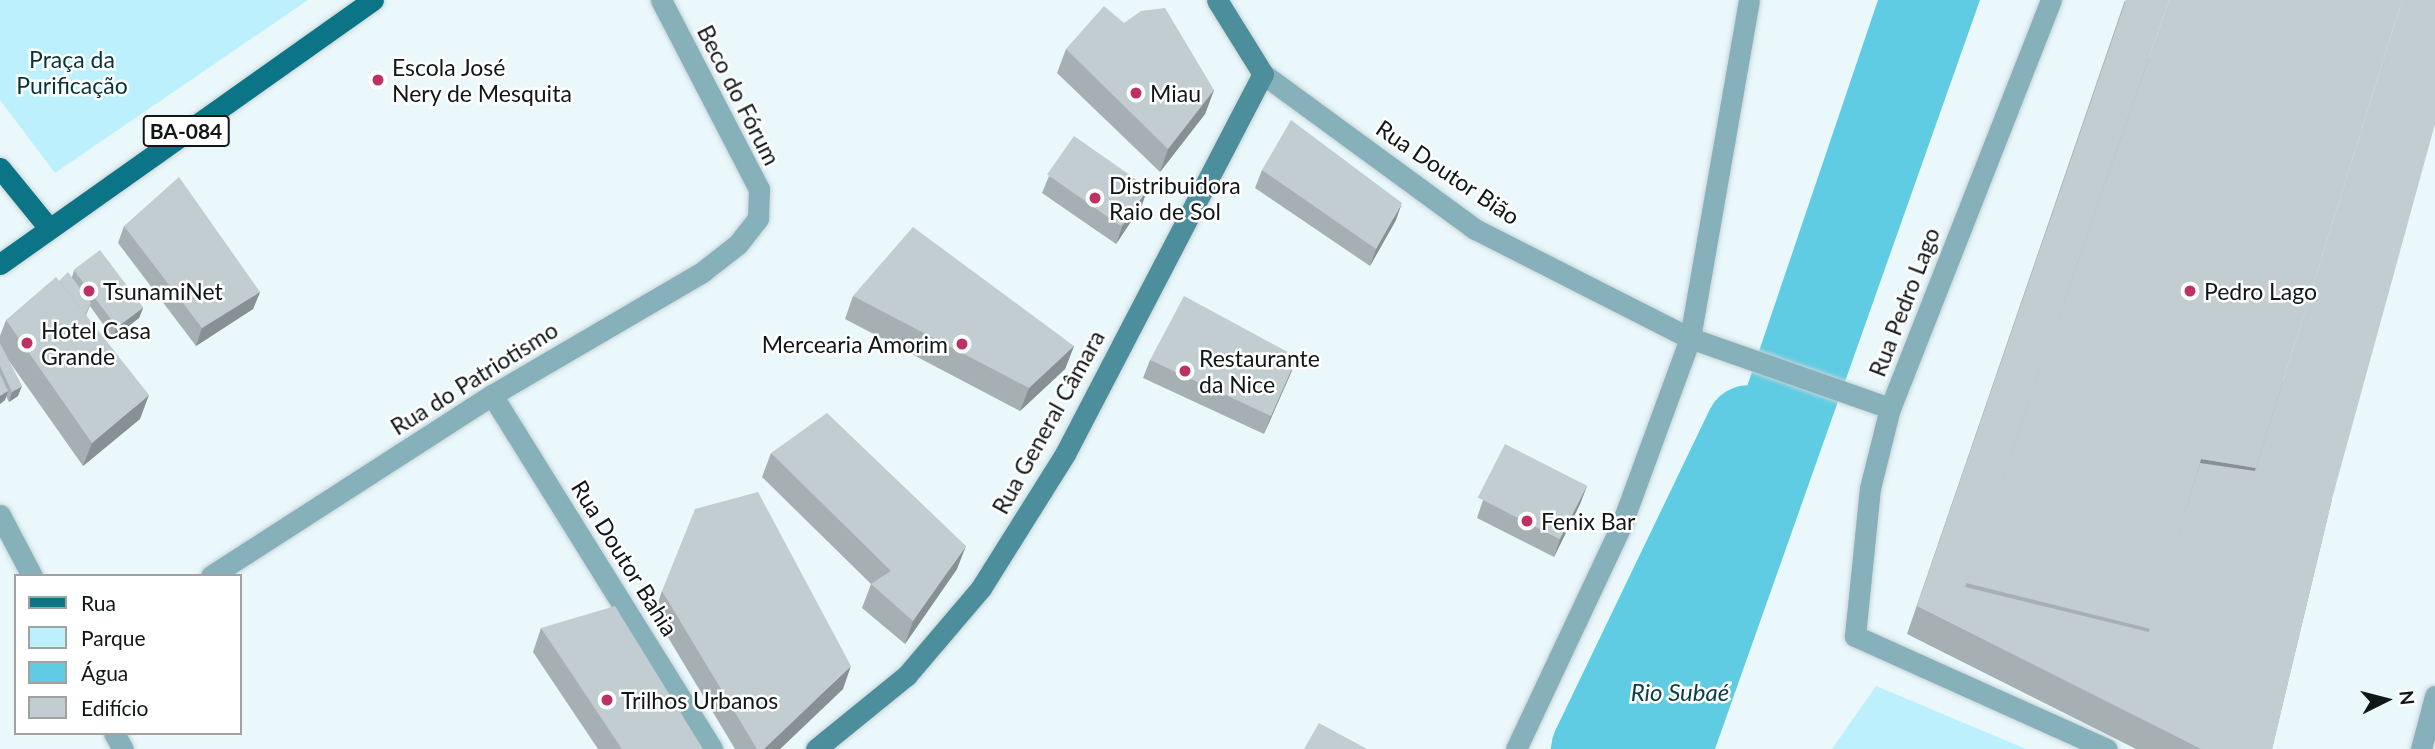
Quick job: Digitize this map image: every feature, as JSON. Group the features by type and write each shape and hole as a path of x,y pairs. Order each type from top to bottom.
{"main road":[{"name":"BA-084","path":"0,264 48,227 373,0"},
{"path":"0,168 48,227"}],"street":[{"name":"Beco do Fórum","path":"661,0 759,189 758,218"},
{"name":"Rua Doutor Bião","path":"1217,0 1263,74 1475,229 1690,338 1721,351 1853,392 1890,408"},
{"path":"1516,749 1620,526 1690,338 1749,0"},
{"name":"Rua Pedro Lago","path":"2051,0 1890,408 1870,488 1855,636 2107,749"},
{"name":"Rua General Câmara","path":"816,749 907,675 981,588 1065,454 1263,74"},
{"name":"Rua do Patriotismo","path":"214,574 492,395 701,273 758,218"},
{"name":"Rua Doutor Bahia","path":"492,395 712,749"},
{"path":"0,515 31,574"},
{"path":"2421,749 2435,696"}],"green space":[{"name":"Praça da Purificação","path":"0,0 308,0 55,173 0,100"},
{"path":"1876,686 2026,749 1832,749"}],"water":[{"name":"Rio Subaé","path":"1878,0 1980,0 1715,749 1594,749 1694,543"}],"building":[{"path":"2126,0 2169,0 1965,587 2149,632 2200,463 2255,471 2402,0 2435,0 2435,124 2332,499 2272,749 2201,749 1917,606"},
{"name":"Pedro Lago","path":"2169,0 2402,0 2256,468 2201,459 2151,629 1966,583"},
{"name":"Miau","path":"1104,6 1124,23 1141,11 1165,8 1214,90 1168,149 1066,49"},
{"path":"1291,120 1402,203 1376,249 1262,170"},
{"path":"1074,136 1148,188 1121,226 1047,175"},
{"path":"179,177 260,292 202,328 124,226"},
{"name":"Mercearia Amorim","path":"913,227 1074,346 1029,388 853,296"},
{"path":"100,250 143,308 117,327 74,270"},
{"path":"68,272 91,303 85,314 59,281"},
{"path":"56,277 149,395 92,443 6,320"},
{"path":"1184,296 1297,357 1271,416 1150,360"},
{"path":"0,343 22,386 12,392 0,366"},
{"path":"0,374 8,391 0,396"},
{"path":"827,413 966,546 913,621 871,584 891,571 771,453"},
{"path":"1505,444 1587,486 1560,539 1478,497"},
{"path":"758,492 851,666 764,749 757,749 662,591 695,509"},
{"path":"615,606 703,749 622,749 541,628"},
{"path":"1319,723 1367,749 1304,749"}],"waterway":[{"path":"1593,749 1748,427"}],"place":[{"name":"Escola José Nery de Mesquita","path":"378,80"},
{"name":"Miau","path":"1136,93"},
{"name":"Distribuidora Raio de Sol","path":"1095,198"},
{"name":"TsunamiNet","path":"89,291"},
{"name":"Pedro Lago","path":"2190,291"},
{"name":"Hotel Casa Grande","path":"27,343"},
{"name":"Mercearia Amorim","path":"962,344"},
{"name":"Restaurante da Nice","path":"1185,371"},
{"name":"Fenix Bar","path":"1527,521"},
{"name":"Trilhos Urbanos","path":"607,700"}]}
